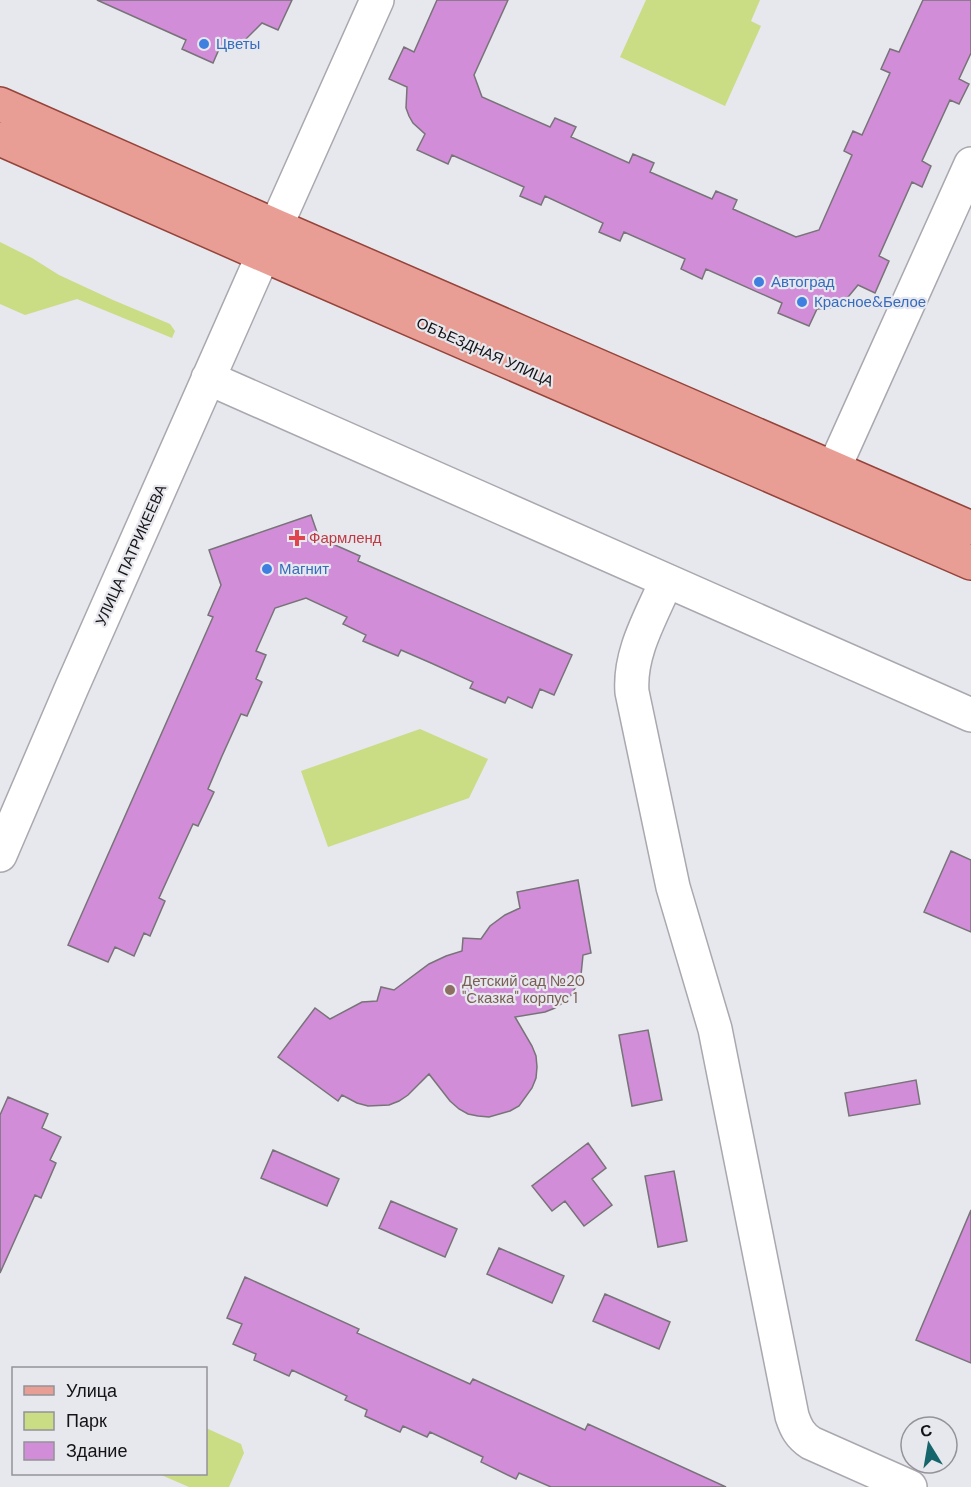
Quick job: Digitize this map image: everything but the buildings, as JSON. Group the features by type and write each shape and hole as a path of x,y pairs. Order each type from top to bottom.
{"main road":[{"name":"ОБЪЕЗДНАЯ УЛИЦА","path":"0,104 269,241 821,497 971,564"},
{"name":"ОБЪЕЗДНАЯ УЛИЦА","path":"0,139 269,241 834,468 971,528"},
{"path":"821,497 834,468"}],"street":[{"name":"УЛИЦА ПАТРИКЕЕВА","path":"0,855 208,378 377,0"},
{"path":"834,468 971,164"},
{"path":"208,378 971,715"},
{"path":"666,582 633,663 632,692 673,887 715,1029 792,1416 795,1427 804,1439 910,1487"}],"green space":[{"path":"646,0 760,0 751,21 761,26 725,106 620,57"},
{"path":"0,242 59,275 170,324 175,331 172,338 77,299 25,315 0,304"},
{"path":"420,729 488,759 469,798 328,847 301,771"},
{"path":"207,1428 241,1444 244,1453 229,1487 189,1487 161,1475 207,1475"}],"place":[{"name":"Цветы","path":"204,44"},
{"name":"Автоград","path":"759,282"},
{"name":"Красное&Белое","path":"802,302"},
{"name":"Фармленд","path":"297,538"},
{"name":"Магнит","path":"267,569"},
{"name":"Детский сад №20 \"Сказка\" корпус 1","path":"450,990"}]}
